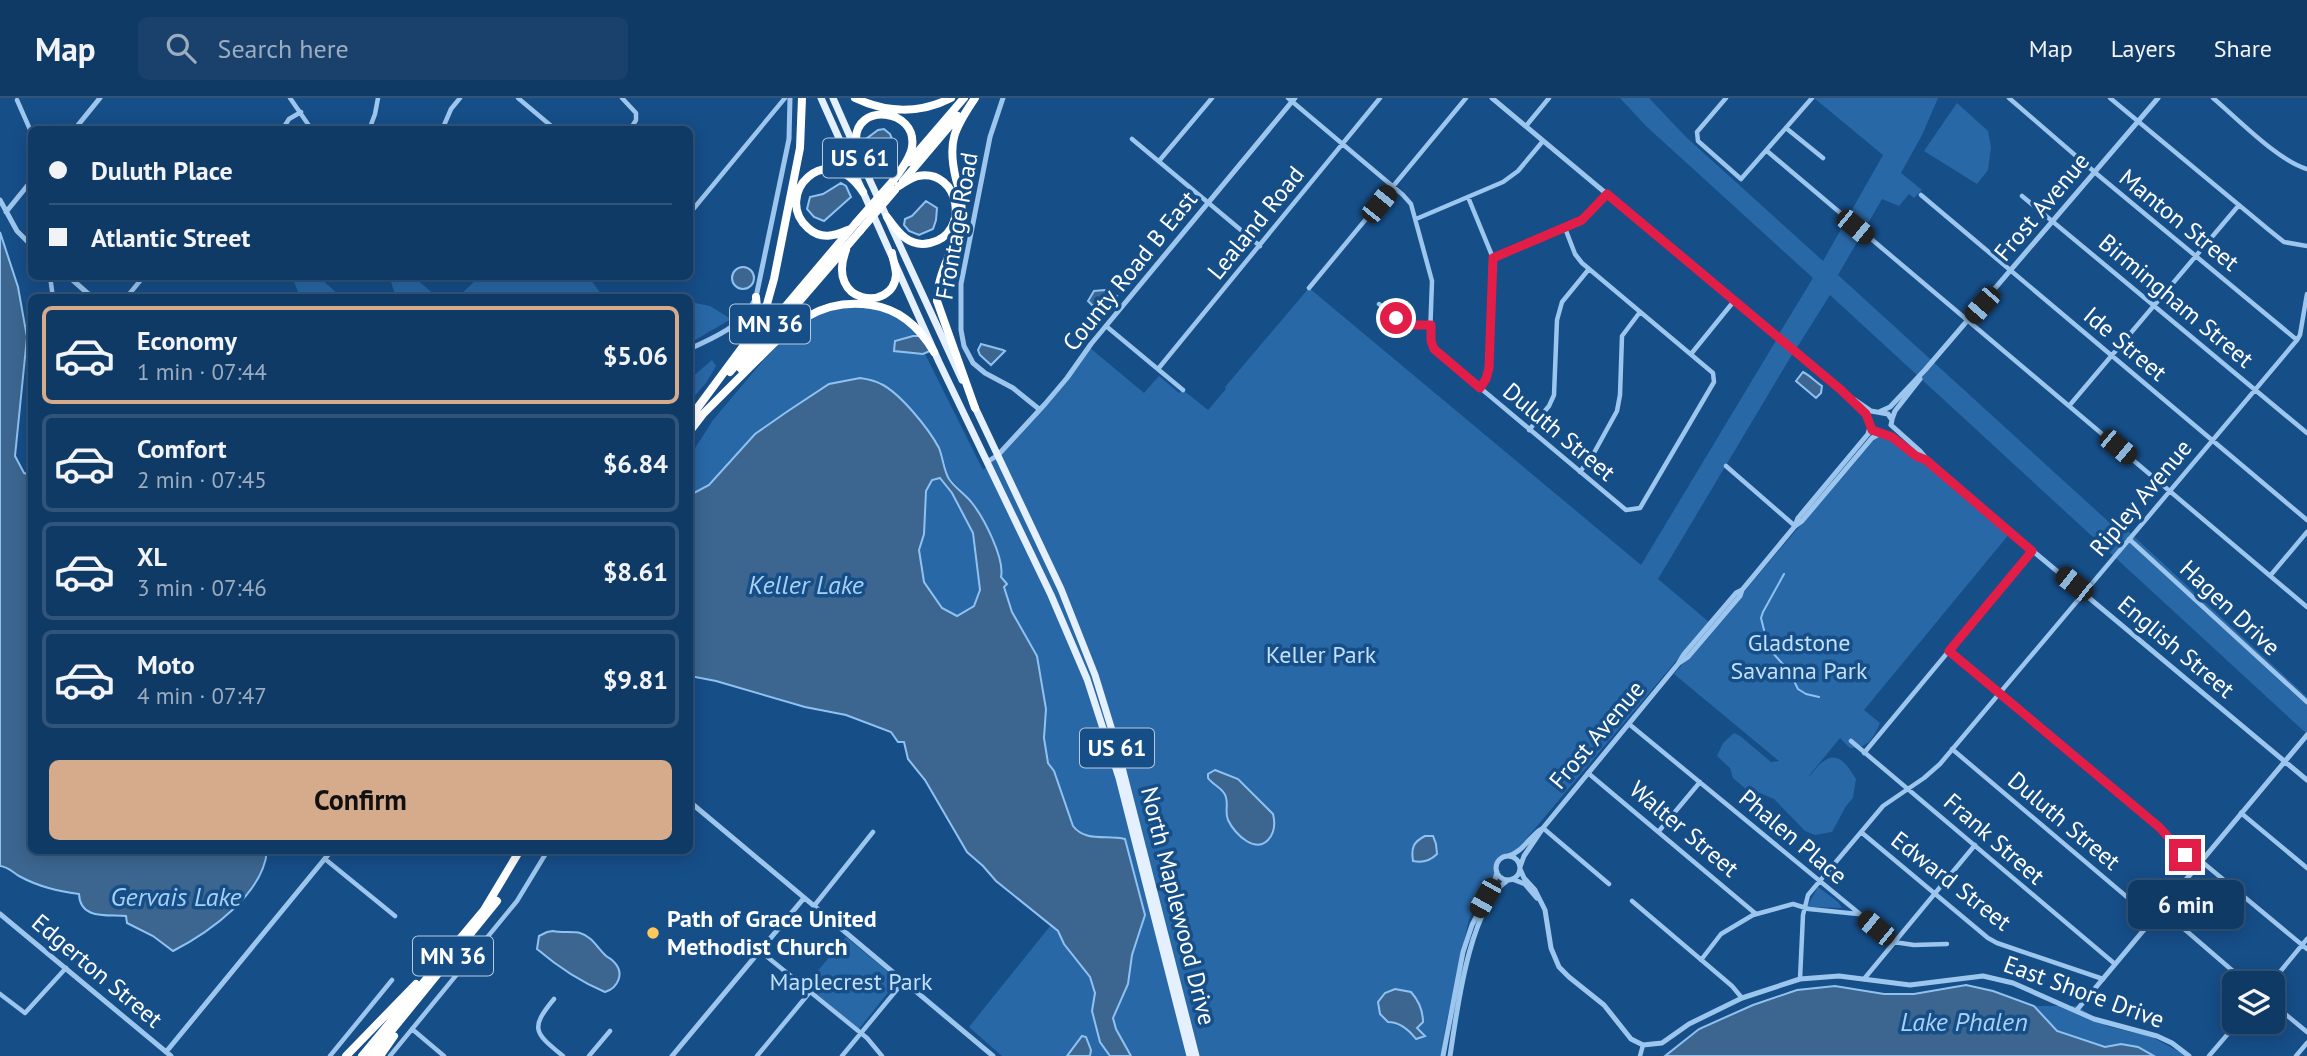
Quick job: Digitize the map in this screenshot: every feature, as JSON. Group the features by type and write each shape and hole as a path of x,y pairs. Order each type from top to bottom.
{"highway":[{"path":"693,415 757,324 771,290 793,184 802,128 802,98"},
{"path":"855,98 876,107 904,110 925,108 951,98"},
{"name":"MN 36","path":"896,185 964,98"},
{"path":"974,98 958,124 952,140 951,155 961,200 961,215 938,284 937,301 975,408"},
{"name":"MN 36","path":"693,416 856,228 974,98"},
{"path":"862,162 856,143 862,123 881,114 898,118 907,125 912,142 909,157 896,185"},
{"path":"856,228 827,236 810,230 802,222 797,210 798,192 809,176 819,170 831,169 848,174 863,192"},
{"path":"887,217 902,236 920,244 939,240 955,222 956,202 945,183 934,177 923,176 896,185"},
{"name":"MN 36","path":"693,427 850,242 856,228"},
{"path":"850,242 844,253 841,275 848,289 861,297 877,297 890,289 896,275 892,253"},
{"path":"756,297 759,313 757,324"},
{"path":"701,416 791,327 810,314 828,307 857,303 892,310 916,328 934,352"},
{"name":"MN 36","path":"362,1056 497,891 518,854"},
{"name":"MN 36","path":"371,1056 490,911 524,854"},
{"path":"346,1056 461,937"},
{"path":"380,1056 432,983"}],"main road":[{"name":"US 61","path":"821,98 934,352 987,462"},
{"name":"US 61","path":"833,98 998,455"},
{"name":"North Maplewood Drive","path":"998,455 1061,589 1095,675 1115,740 1196,1056"},
{"name":"North Maplewood Drive","path":"987,462 1066,628 1100,714 1190,1056"}],"street":[{"path":"77,126 100,98"},
{"path":"290,98 310,126"},
{"path":"370,126 378,98"},
{"path":"444,126 451,109 460,98"},
{"path":"518,98 550,126"},
{"path":"622,98 636,113 633,126"},
{"path":"693,209 788,98"},
{"path":"693,347 728,329 745,316 756,297 789,139 788,98"},
{"name":"Frontage Road","path":"1003,98 990,137 961,285 961,330 968,355 979,369 1013,388 1039,409"},
{"path":"1159,161 1212,98"},
{"name":"Lealand Road","path":"1158,369 1380,98"},
{"path":"1309,288 1466,98"},
{"path":"1492,98 1840,389 1868,410 1888,414 1891,423 1881,433 1840,389"},
{"path":"1526,126 1549,98"},
{"path":"1726,98 1696,136 1698,141 1741,179 1812,98"},
{"name":"Manton Street","path":"2009,98 2095,173 2298,337"},
{"path":"2110,98 2284,242 2307,246"},
{"name":"Frost Avenue","path":"1879,411 1890,407 1925,370 2158,98"},
{"path":"2213,98 2281,155 2307,169"},
{"path":"1291,99 1408,199 1432,281 1431,325 1406,323 1379,304"},
{"name":"County Road B East","path":"987,462 998,455 1067,378 1106,326 1291,99"},
{"path":"17,100 28,126"},
{"path":"285,126 289,119 301,112"},
{"path":"1786,128 1823,158"},
{"path":"1132,139 1260,246"},
{"path":"1416,219 1511,177 1543,141"},
{"path":"1767,151 2307,607"},
{"path":"6,212 28,185"},
{"path":"1493,258 1588,216 1607,194"},
{"name":"Ide Street","path":"1921,195 2307,520"},
{"name":"Birmingham Street","path":"2022,196 2307,433"},
{"path":"1468,197 1493,258 1489,368 1480,388"},
{"path":"0,200 17,231 28,242"},
{"path":"2069,406 2239,205"},
{"path":"1564,228 1578,259 1691,354 1734,300"},
{"path":"1530,429 1549,406 1553,394 1559,308 1589,269"},
{"path":"73,280 88,294"},
{"path":"129,294 141,280"},
{"path":"2307,294 2298,337 2307,335"},
{"path":"1580,472 1615,418 1620,395 1622,336 1640,312"},
{"name":"Duluth Street","path":"1431,325 1431,341 1438,353 1626,510 1640,508 1714,382 1713,373 1691,354"},
{"path":"1106,326 1183,390"},
{"name":"Ripley Avenue","path":"1800,979 1808,895 1883,806 1924,778 1952,749 2298,337"},
{"name":"Frost Avenue","path":"1891,423 1895,411 1925,370"},
{"path":"1870,424 1872,415 1879,411"},
{"name":"English Street","path":"1891,423 1926,460 2032,551 2307,780"},
{"name":"Frost Avenue","path":"1795,526 1798,518 1868,433 1870,424"},
{"name":"Frost Avenue","path":"1520,868 1524,856 1543,828 1684,654 1872,439 1881,433"},
{"name":"English Street","path":"1881,433 1892,437 1916,456 1926,460"},
{"path":"1726,466 1795,526"},
{"path":"2270,576 2307,532"},
{"name":"Hagen Drive","path":"2129,539 2307,702"},
{"path":"1864,753 2032,551"},
{"path":"1949,651 2159,827 2173,844 2305,947"},
{"name":"Phalen Place","path":"1629,724 1894,942"},
{"path":"2076,1012 2307,735"},
{"name":"Frank Street","path":"1850,741 2115,964"},
{"name":"Duluth Street","path":"1952,749 2153,919"},
{"name":"Walter Street","path":"1588,773 1756,914"},
{"path":"1659,831 1700,782"},
{"path":"693,805 993,1056"},
{"path":"2242,813 2307,868"},
{"path":"1543,828 1609,884"},
{"name":"Frost Avenue","path":"1508,856 1517,853 1531,836 1543,828"},
{"path":"814,906 873,832"},
{"name":"Edward Street","path":"1861,832 1997,943 2103,979"},
{"path":"1863,980 1975,845"},
{"path":"169,1054 329,854"},
{"path":"390,1056 517,901 546,854"},
{"path":"1443,1056 1462,952 1477,912 1494,883 1497,866 1500,860 1508,856 1516,859 1541,901 1547,918 1550,948 1559,967 1608,1009 1631,1039 1643,1045 1640,1056"},
{"path":"326,859 395,916"},
{"path":"1450,1056 1461,986 1473,940 1496,891 1518,875 1520,868"},
{"path":"1497,872 1501,877 1525,884 1541,901"},
{"path":"672,1056 804,898"},
{"path":"1632,901 1737,990 1742,998"},
{"path":"1701,960 1721,934 1756,914 1793,904 1858,914"},
{"path":"2161,909 2233,971"},
{"name":"Edgerton Street","path":"0,914 169,1054"},
{"path":"2282,971 2305,947 2307,939"},
{"path":"1894,942 1914,945 1947,944"},
{"path":"760,951 861,1033 882,1056"},
{"path":"0,995 24,1013 29,1011 66,968"},
{"name":"East Shore Drive","path":"1643,1045 1662,1043 1689,1024 1742,998 1800,979 1839,976 1910,985 1968,976 1990,976 2109,1024 2157,1036 2189,1056"},
{"path":"330,1056 391,980"},
{"path":"842,1056 904,981"},
{"path":"757,1056 810,992"},
{"path":"554,999 540,1016 538,1028 541,1037 563,1056"},
{"path":"2285,1014 2307,1032"},
{"path":"412,1029 444,1056"},
{"path":"589,1056 610,1031"},
{"path":"2209,1056 2228,1034"},
{"path":"2296,1056 2307,1043"}],"green space":[{"path":"1620,98 1649,98 1686,137 1823,261 1883,155 1814,98 1938,98 1901,173 1922,190 1914,198 1909,194 1899,206 1882,199 1838,275 2122,534 2127,530 2307,697 2307,734 1830,295 1796,349 1779,334 1813,278 1646,126"},
{"path":"1957,103 1988,131 1991,147 1988,170 1977,184 1924,151"},
{"path":"293,280 322,280 338,294 299,294"},
{"path":"417,280 434,294 395,294 391,282"},
{"path":"476,280 591,280 601,294 461,294"},
{"name":"Keller Park","path":"1309,288 1641,565 1777,339 1793,353 1658,579 1709,622 1516,851 1495,863 1495,876 1469,919 1441,1056 1131,1056 1113,1018 1128,984 1132,955 1142,928 1114,836 1092,837 1073,826 1054,771 1048,763 1044,738 1046,709 1037,656 1005,596 986,524 948,476 945,463 925,427 860,378 829,384 788,411 755,434 709,485 693,493 693,451 713,420 782,338 829,306 881,306 909,322 983,470 1013,442 1090,348 1144,393 1159,376 1179,393 1183,390 1208,410"},
{"path":"693,303 710,306 731,319 693,341"},
{"path":"712,360 716,366 693,398 693,376"},
{"name":"Gladstone Savanna Park","path":"1882,429 2010,533 1864,710 1880,723 1872,738 1866,744 1850,748 1840,738 1808,777 1822,763 1834,758 1843,762 1856,779 1853,798 1832,832 1815,835 1805,831 1774,799 1747,790 1733,778 1730,768 1717,756 1723,743 1734,733 1771,762 1779,761 1674,674"},
{"path":"940,478 952,493 973,533 980,590 974,606 956,616 942,608 924,582 919,550 924,534 926,490 932,480"},
{"path":"1818,887 1838,902 1842,908 1809,907"},
{"path":"1051,925 1090,977 1095,993 1092,1011 1100,1041 1110,1056 1002,1056 969,1027"},
{"name":"Maplecrest Park","path":"846,937 898,980 859,1029 806,985"},
{"path":"2034,1006 2077,1006 2107,1026 2152,1037 2187,1056 2154,1056 2138,1047 2121,1044 2105,1047 2057,1031"}],"water":[{"path":"884,129 892,139 879,159 872,162 866,139"},
{"path":"841,183 846,186 851,197 824,221 814,217 807,209 810,197 823,194"},
{"path":"926,201 937,208 936,220 933,229 919,235 909,231 904,225 905,219 912,216"},
{"name":"Gervais Lake","path":"0,232 18,287 27,337 15,456 24,473 28,474 28,854 266,854 256,882 245,897 218,922 173,951 153,936 127,923 126,916 90,912 81,903 79,894 41,886 0,866"},
{"path":"743,267 751,270 754,278 751,286 743,289 735,286 732,278 735,270"},
{"path":"1105,290 1117,296 1101,314 1088,301 1094,291"},
{"path":"924,336 930,351 923,354 894,351 895,341"},
{"path":"981,344 1005,351 991,365 980,355 978,350"},
{"path":"1803,372 1822,386 1821,393 1816,398 1796,381"},
{"name":"Keller Lake","path":"860,378 889,389 913,412 934,440 949,479 982,518 1000,560 1001,577 1007,584 1004,587 1012,612 1037,656 1046,709 1044,738 1048,763 1054,771 1073,826 1091,836 1125,839 1145,915 1132,955 1128,984 1113,1018 1131,1056 1110,1056 1100,1042 1092,1011 1095,993 1090,977 1064,944 1058,931 996,881 967,852 925,780 908,759 904,742 898,742 891,732 846,715 805,707 693,677 693,493 709,485 755,434 829,384","holes":["940,478 952,493 973,533 980,590 974,606 957,616 942,608 924,582 919,550 924,534 926,491 932,480"]},
{"path":"1215,770 1238,779 1273,814 1273,831 1266,842 1247,842 1231,826 1227,817 1226,796 1208,778 1208,774"},
{"path":"1425,836 1433,836 1437,854 1426,861 1413,861 1414,846"},
{"path":"553,931 577,932 591,939 617,966 619,980 616,984 605,992 569,973 537,949 539,936"},
{"name":"Lake Phalen","path":"1966,985 1993,991 2034,1006 2057,1031 2105,1047 2121,1044 2138,1047 2154,1056 1665,1056 1699,1029 1753,1005 1797,990 1835,986 1884,994 1914,994"},
{"path":"1395,989 1411,992 1416,999 1423,1022 1417,1028 1425,1036 1416,1039 1404,1027 1388,1022 1380,1014 1378,1002 1385,993"},
{"path":"1082,1036 1086,1037 1091,1050 1090,1056 1067,1056"}],"waterway":[{"path":"1764,630 1761,618 1763,612 1784,574"},
{"path":"1767,642 1789,671 1798,689 1819,697"}],"place":[{"name":"Path of Grace United Methodist Church","path":"653,933"}],"route":[{"path":"1396,318 1411,325 1431,325 1434,349 1480,388 1489,368 1493,258 1582,220 1607,194 1840,389 1866,414 1872,430 1892,437 1916,456 1926,460 2032,551 1949,651 2159,827 2185,855"}]}
